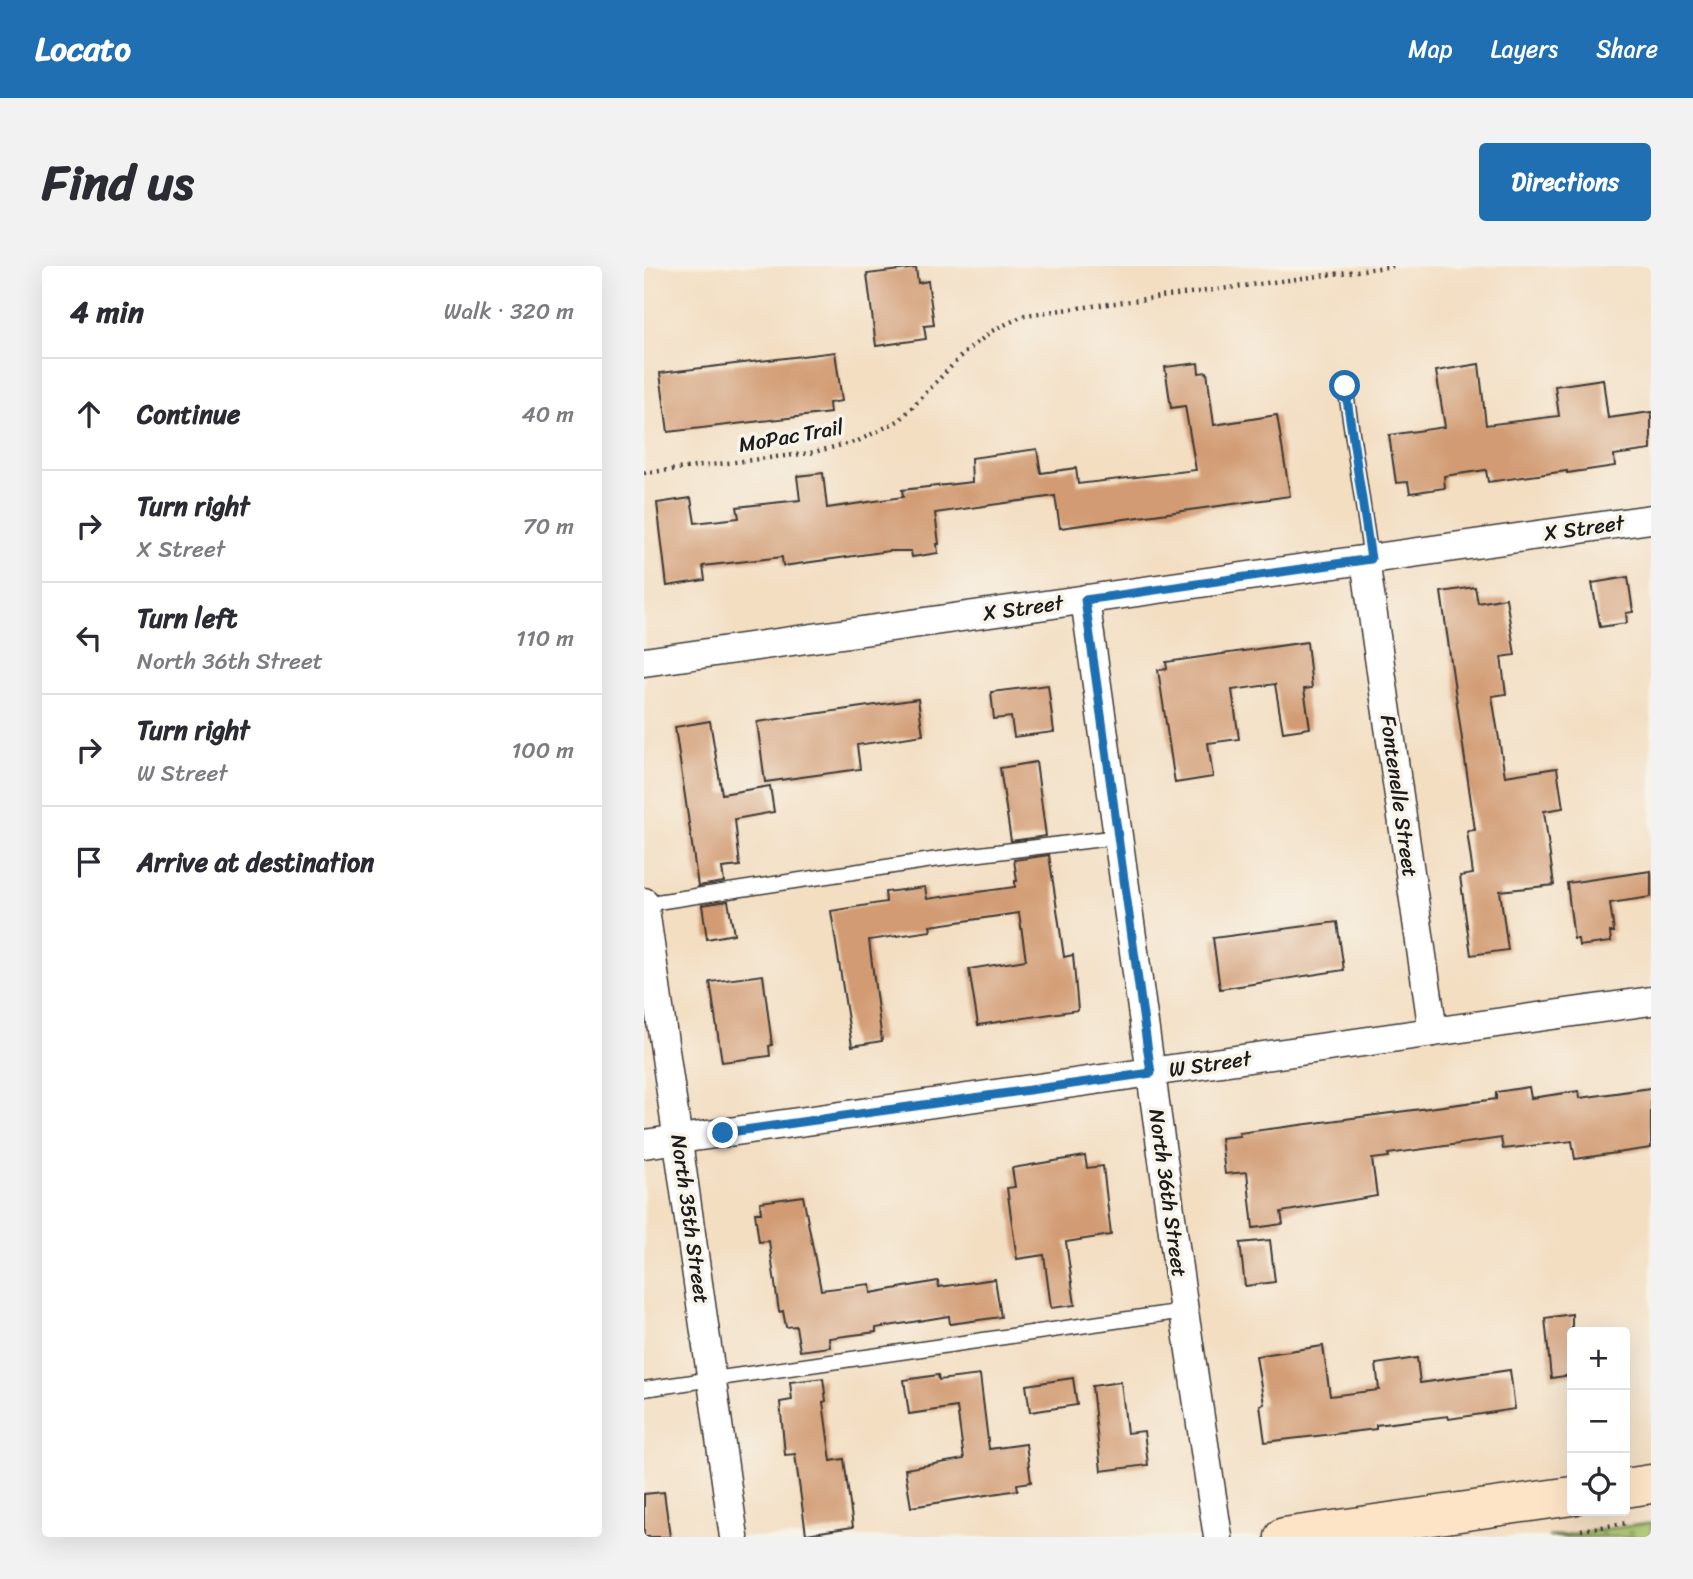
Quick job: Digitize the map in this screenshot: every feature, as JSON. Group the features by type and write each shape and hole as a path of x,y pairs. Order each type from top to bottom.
{"main road":[{"path":"1631,1505 1651,1485"},
{"path":"1284,1537 1567,1513"}],"street":[{"name":"X Street","path":"644,662 1651,519"},
{"name":"Fontenelle Street","path":"1368,559 1433,1032"},
{"name":"North 36th Street","path":"1085,600 1218,1537"},
{"name":"North 35th Street","path":"644,903 734,1537"},
{"name":"W Street","path":"644,1144 1651,1001"}],"lane":[{"path":"1345,386 1368,559"},
{"path":"644,903 932,860 1118,837"},
{"path":"644,1389 1184,1311"}],"path":[{"name":"MoPac Trail","path":"644,473 810,453 858,440 900,420 963,354 992,331 1025,315 1394,266"}],"green space":[{"path":"1651,1523 1651,1537 1548,1537"}],"building":[{"path":"916,268 918,283 928,281 934,325 924,326 926,339 876,346 867,274"},
{"path":"835,352 842,401 829,403 830,413 668,432 660,373"},
{"path":"1198,363 1199,373 1207,372 1214,425 1277,415 1290,496 1060,528 1055,496 935,513 938,553 912,557 911,551 889,551 783,566 782,557 703,566 705,580 667,586 657,503 691,498 695,523 739,518 737,507 800,500 797,476 823,473 827,508 903,497 902,490 972,482 971,458 1037,449 1041,473 1076,468 1078,484 1196,470 1185,406 1171,408 1165,367"},
{"path":"1479,364 1486,425 1559,416 1555,386 1603,379 1608,418 1651,412 1651,450 1614,455 1615,466 1567,473 1488,482 1486,470 1444,476 1445,488 1410,493 1408,482 1396,483 1389,435 1445,427 1436,371"},
{"path":"1628,577 1633,612 1626,613 1627,623 1600,627 1592,583"},
{"path":"1475,587 1478,603 1506,598 1515,655 1501,657 1506,694 1492,696 1505,776 1557,768 1563,808 1544,811 1554,885 1500,891 1508,950 1471,955 1460,876 1473,874 1467,831 1475,830 1441,592"},
{"path":"1307,642 1312,688 1304,689 1310,728 1283,732 1275,684 1232,690 1239,739 1208,743 1213,777 1175,783 1158,670 1167,669 1166,662"},
{"path":"1048,685 1054,732 1014,737 1011,717 994,719 991,692"},
{"path":"918,699 923,735 857,745 860,769 765,782 757,722"},
{"path":"710,721 722,794 770,786 774,812 735,819 740,866 722,868 724,882 698,886 675,727"},
{"path":"1036,762 1046,836 1011,841 1000,768"},
{"path":"1049,855 1064,957 1073,955 1078,1010 978,1025 969,969 1026,960 1019,913 930,926 931,931 869,940 882,1041 852,1046 831,911 886,902 885,892 925,887 927,899 1015,887 1017,881 1014,860"},
{"path":"1651,871 1651,897 1610,903 1614,932 1610,932 1611,942 1579,946 1578,939 1574,939 1567,883"},
{"path":"728,901 734,934 707,939 702,905"},
{"path":"1337,922 1344,970 1220,989 1213,938"},
{"path":"763,975 772,1045 769,1046 770,1056 722,1062 710,982"},
{"path":"1529,1087 1531,1098 1579,1091 1580,1098 1651,1088 1651,1148 1575,1159 1572,1141 1503,1149 1501,1138 1388,1154 1389,1157 1372,1159 1377,1196 1281,1212 1283,1224 1253,1228 1247,1172 1225,1174 1221,1138 1240,1136 1239,1133 1496,1099 1496,1092"},
{"path":"1085,1156 1087,1168 1103,1166 1111,1235 1066,1242 1075,1305 1051,1308 1044,1255 1017,1259 1007,1188 1015,1187 1012,1168"},
{"path":"803,1196 821,1290 870,1284 871,1293 938,1281 939,1287 995,1279 1001,1317 950,1324 949,1316 876,1328 876,1332 829,1338 830,1347 800,1351 796,1326 786,1327 783,1311 779,1312 769,1241 759,1242 755,1213 761,1213 760,1202"},
{"path":"1270,1240 1275,1282 1245,1286 1240,1243"},
{"path":"1572,1314 1572,1327 1567,1327 1567,1376 1551,1378 1545,1318"},
{"path":"1323,1346 1330,1396 1379,1390 1376,1364 1417,1358 1420,1383 1510,1370 1515,1409 1449,1419 1448,1416 1376,1425 1376,1429 1265,1442 1260,1405 1264,1404 1256,1356"},
{"path":"938,1375 939,1380 980,1375 989,1449 1026,1444 1031,1482 1017,1484 1018,1490 911,1507 905,1469 964,1459 957,1407 909,1414 904,1380"},
{"path":"823,1378 826,1401 823,1402 831,1461 844,1459 853,1527 806,1534 795,1454 785,1455 780,1402 792,1400 790,1382"},
{"path":"1073,1378 1077,1405 1030,1412 1026,1385"},
{"path":"1121,1382 1127,1433 1144,1431 1148,1465 1101,1471 1092,1386"},
{"path":"664,1492 670,1537 644,1537 644,1494"}],"route":[{"path":"723,1133 1151,1073 1085,600 1371,559 1345,386"}]}
